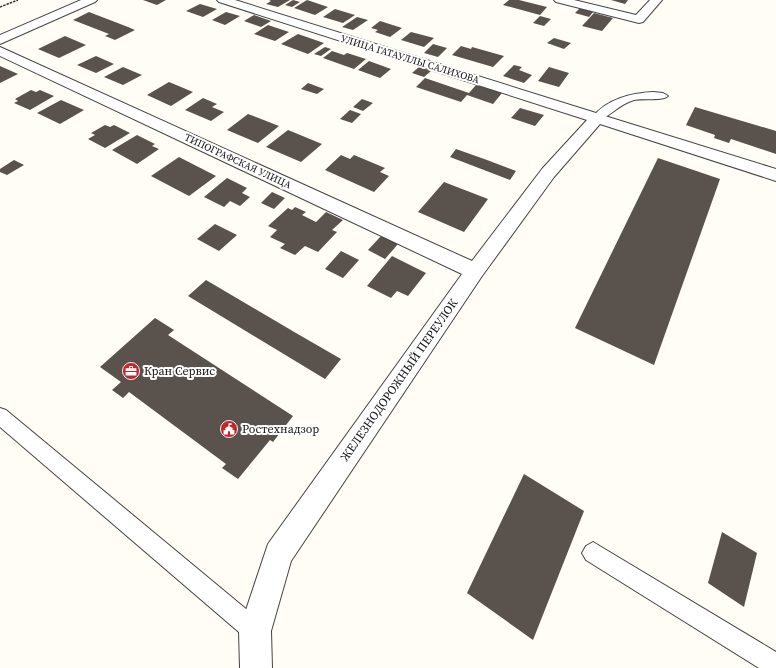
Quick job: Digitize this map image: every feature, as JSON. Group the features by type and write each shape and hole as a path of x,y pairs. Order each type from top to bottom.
{"street":[{"path":"0,40 91,0"},
{"name":"УЛИЦА ГАТАУЛЛЫ САЛИХОВА","path":"223,0 598,117 776,175"},
{"path":"560,0 639,19 656,0"},
{"name":"ТИПОГРАФСКАЯ УЛИЦА","path":"0,51 475,271"},
{"name":"ЖЕЛЕЗНОДОРОЖНЫЙ ПЕРЕУЛОК","path":"256,668 255,632 278,554 475,271 548,173 598,117"}],"lane":[{"path":"598,117 612,105 628,99 646,95 663,96"},
{"path":"0,416 255,632"},
{"path":"593,553 776,665"}],"path":[{"path":"0,7 18,0"}],"building":[{"path":"143,0 166,0 157,5"},
{"path":"269,0 290,0 278,7 266,4 271,1"},
{"path":"293,0 300,2 292,7 285,5"},
{"path":"307,0 328,7 315,15 294,8"},
{"path":"509,0 519,0 547,7 540,15 503,5"},
{"path":"611,0 628,0 625,4"},
{"path":"200,4 217,9 203,17 186,11"},
{"path":"580,8 594,11 589,17 575,13"},
{"path":"335,9 355,15 343,23 323,17"},
{"path":"89,12 135,30 115,40 105,36 109,34 73,20"},
{"path":"226,12 240,16 225,25 212,20"},
{"path":"594,13 613,18 602,31 582,26"},
{"path":"254,15 271,21 261,27 244,21"},
{"path":"540,16 551,19 544,26 533,23"},
{"path":"357,17 368,20 353,30 342,27"},
{"path":"380,21 402,28 390,37 375,32 378,30 371,28"},
{"path":"268,25 289,32 275,41 254,34"},
{"path":"411,32 434,38 424,47 401,40"},
{"path":"298,34 324,43 308,54 281,44"},
{"path":"65,36 86,45 59,58 38,49"},
{"path":"554,38 571,43 564,49 547,43"},
{"path":"433,44 447,48 438,57 424,53"},
{"path":"461,46 471,49 472,47 504,56 493,67 452,55"},
{"path":"325,47 331,49 321,56 314,54"},
{"path":"332,51 344,55 347,53 366,59 354,69 323,58"},
{"path":"96,56 114,64 96,73 77,65"},
{"path":"369,61 391,69 380,78 358,70"},
{"path":"514,65 522,67 519,70 532,75 524,83 503,76"},
{"path":"0,66 18,74 0,83"},
{"path":"123,67 142,75 123,85 104,77"},
{"path":"419,67 431,71 424,77 412,73"},
{"path":"549,67 569,73 559,87 538,81"},
{"path":"425,78 469,93 476,85 502,93 493,104 467,95 461,102 416,87"},
{"path":"169,82 193,92 171,106 147,95"},
{"path":"308,83 324,89 317,94 301,89"},
{"path":"31,90 36,92 40,90 54,96 30,110 14,103 18,101 15,99"},
{"path":"203,98 217,104 212,107 224,112 211,121 185,110"},
{"path":"362,99 373,103 363,111 353,107"},
{"path":"61,100 84,110 60,124 37,113"},
{"path":"695,107 776,131 776,154 731,139 729,143 714,138 715,135 686,125"},
{"path":"520,108 544,115 535,126 511,118"},
{"path":"350,110 361,114 352,123 340,119"},
{"path":"248,114 279,126 258,143 227,130"},
{"path":"105,125 110,127 114,125 130,133 105,148 88,139 95,135 91,133"},
{"path":"288,130 322,144 301,162 266,147"},
{"path":"137,135 155,144 152,146 159,149 137,164 112,150"},
{"path":"456,149 516,171 510,180 450,157"},
{"path":"341,155 350,159 354,155 385,168 380,172 389,176 374,192 325,170"},
{"path":"179,157 216,176 189,196 151,176"},
{"path":"658,158 720,179 654,365 575,328"},
{"path":"14,160 24,165 7,175 0,172 0,169"},
{"path":"227,178 247,188 242,193 250,197 240,206 230,201 224,207 204,197"},
{"path":"444,182 488,199 464,232 418,212"},
{"path":"272,192 285,198 274,209 261,203"},
{"path":"295,207 306,212 302,215 316,222 326,212 343,220 332,230 337,232 318,252 305,246 295,255 280,248 285,244 270,237 277,230 268,226 288,208 292,210"},
{"path":"215,224 237,235 219,251 197,239"},
{"path":"381,236 398,244 385,259 368,250"},
{"path":"341,251 359,260 343,278 325,269"},
{"path":"392,256 426,273 408,296 397,291 391,298 367,286"},
{"path":"206,280 341,359 325,379 188,296"},
{"path":"155,318 174,330 168,335 293,416 273,442 270,440 238,479 222,468 226,464 129,392 123,398 112,390 121,382 100,367"},
{"path":"524,474 584,511 533,640 467,593"},
{"path":"722,532 757,553 744,607 708,583"}],"place":[{"name":"Кран Сервис","path":"131,371"},
{"name":"Ростехнадзор","path":"229,429"}]}
